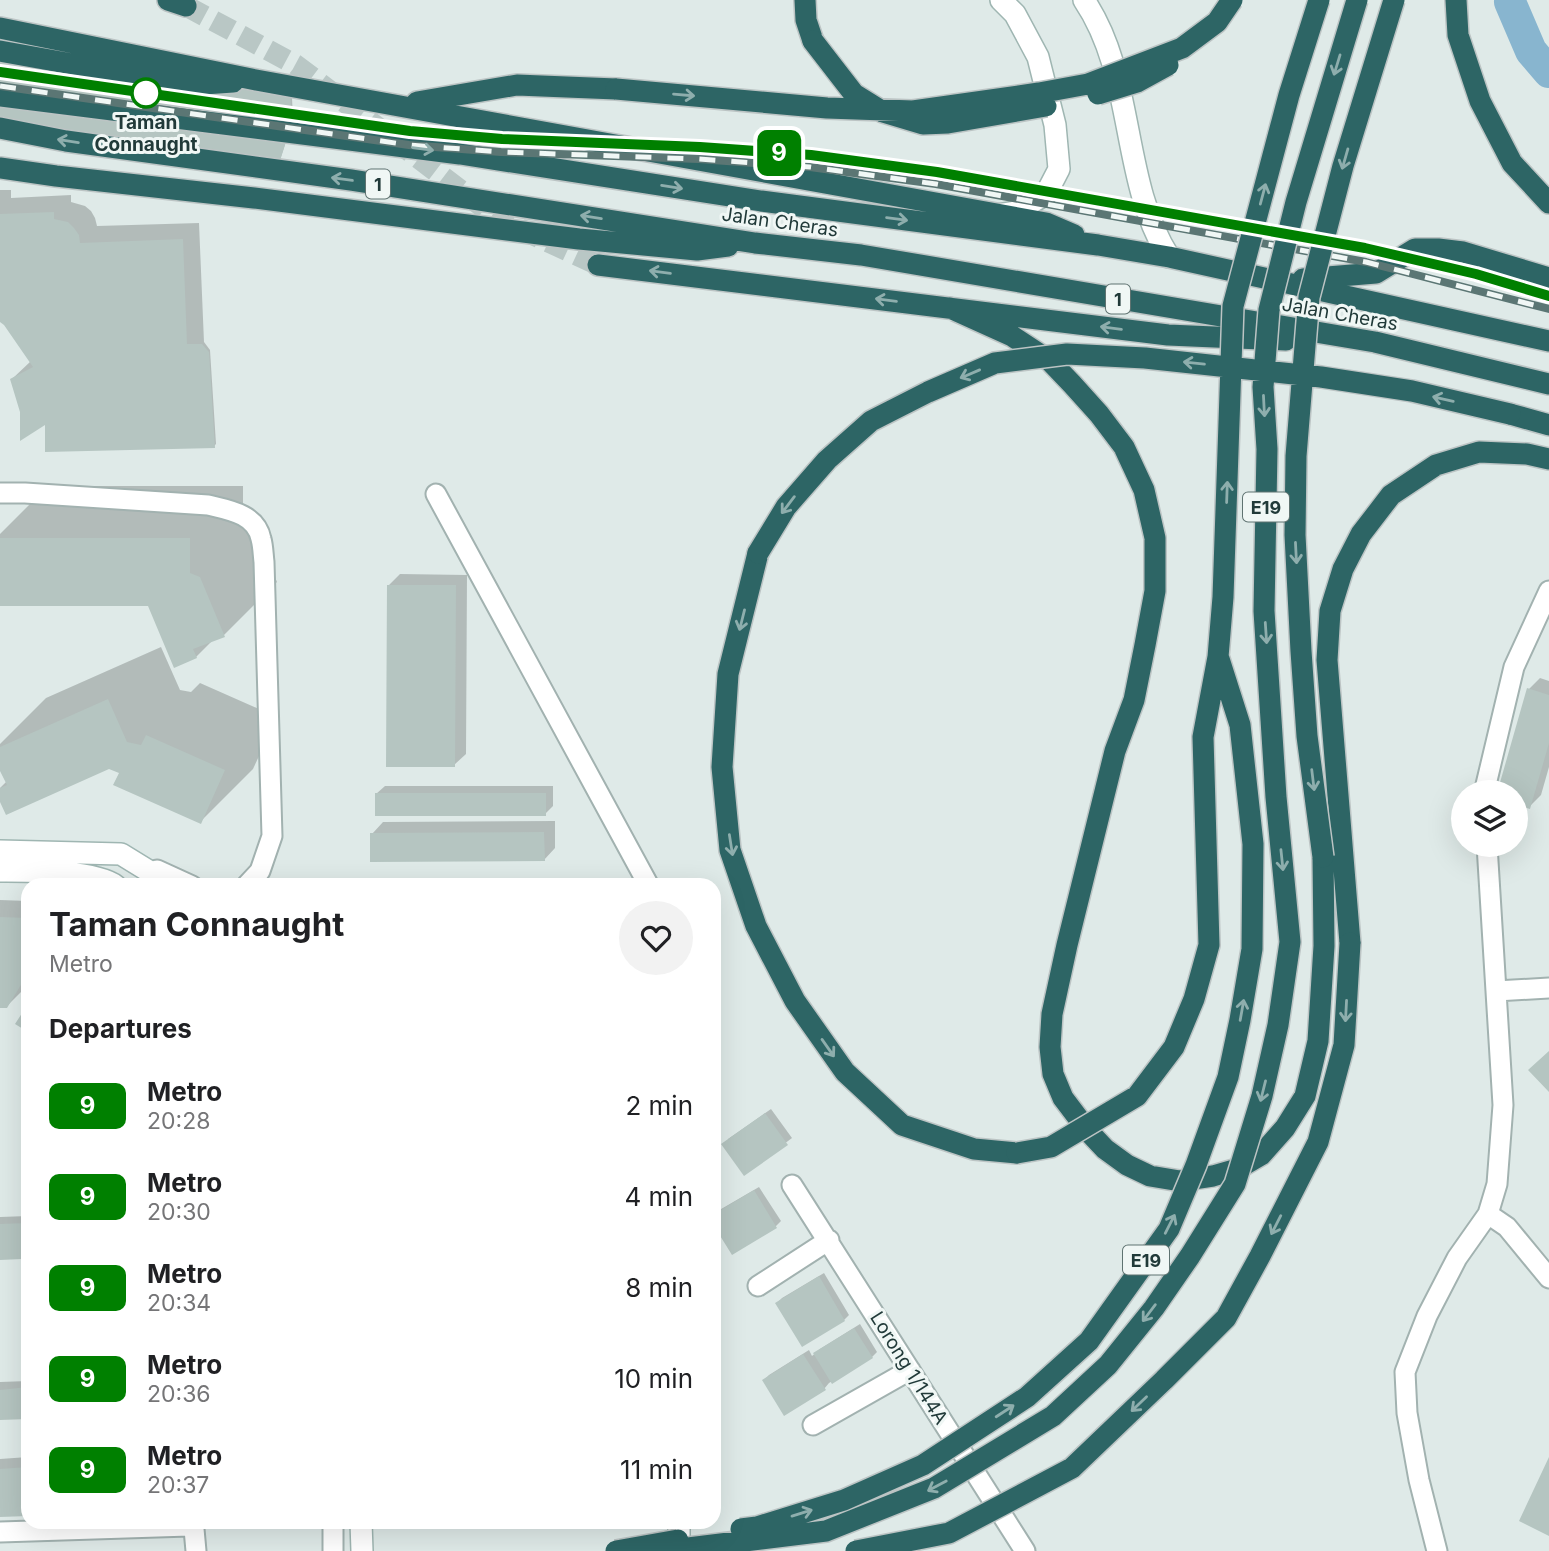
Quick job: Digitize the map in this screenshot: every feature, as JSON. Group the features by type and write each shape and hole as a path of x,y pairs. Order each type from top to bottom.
{"highway":[{"path":"805,0 806,20 813,41 854,94 883,112 923,124 948,123 1071,102 1137,82 1221,33 1247,0"},
{"path":"401,105 517,85 616,89 827,108 913,111 1027,95 1088,83 1182,48 1217,23 1232,0"},
{"name":"E19","path":"616,1551 757,1527 844,1500 923,1465 1027,1397 1088,1341 1169,1229 1228,1077 1252,949 1253,844 1240,725 1218,657 1223,597 1233,306 1289,95 1319,0"},
{"name":"E19","path":"664,1551 826,1531 934,1488 1053,1416 1108,1366 1154,1308 1235,1184 1262,1096 1278,1025 1290,942 1276,797 1264,611 1266,449 1263,387 1269,310 1296,202 1357,0"},
{"path":"950,308 1013,336 1050,362 1099,414 1124,447 1144,490 1155,538 1155,591 1134,700 1115,751 1052,1014 1050,1047 1053,1074 1063,1098 1088,1131 1126,1165 1150,1176 1180,1181 1237,1170 1261,1155 1285,1128 1305,1096 1318,1041 1324,946 1323,857 1307,736 1301,651 1295,535 1296,456 1309,297 1343,166 1394,0"},
{"path":"1456,0 1458,35 1480,101 1512,163 1549,203"},
{"path":"0,28 256,79 1046,223 1098,245"},
{"path":"0,51 189,85 256,79"},
{"name":"Jalan Cheras","path":"0,96 408,147 761,201 1098,245 1170,257 1549,341"},
{"name":"Jalan Cheras","path":"0,128 66,141 351,180 755,243 861,256 1375,342 1549,384"},
{"path":"0,168 579,239 697,250 755,243"},
{"path":"1276,282 1376,274 1415,249 1463,252 1549,278"},
{"path":"598,265 1168,335 1375,342"},
{"path":"1218,657 1203,737 1209,945 1194,999 1174,1047 1138,1096 1051,1147 1017,1153 974,1149 902,1125 845,1072 795,1001 756,926 730,850 722,767 728,674 758,554 786,507 827,460 871,421 928,392 995,363 1067,354 1145,358 1347,381 1412,391 1549,425"},
{"path":"856,1551 949,1533 1072,1468 1226,1318 1261,1256 1318,1142 1344,1045 1350,943 1327,660 1330,611 1343,569 1361,534 1391,495 1436,465 1479,452 1527,454 1549,460"}],"street":[{"path":"997,215 1015,212 1046,194 1059,170 1055,124 1038,57 1015,14 1001,0"},
{"path":"1084,0 1095,15 1106,44 1121,92 1144,199 1157,238 1170,257"},
{"path":"0,493 208,505 231,510 252,521 261,537 264,562 272,836 260,871 253,878"},
{"path":"436,494 645,878"},
{"path":"1487,780 1514,667 1549,591"},
{"path":"0,851 121,854 174,878"},
{"path":"121,854 160,878"},
{"path":"1437,1551 1406,1413 1405,1372 1427,1316 1457,1258 1488,1214 1497,1184 1503,1105 1488,857"},
{"path":"0,871 76,874 94,878"},
{"path":"1496,991 1549,988"},
{"name":"Lorong 1/144A","path":"792,1185 1025,1551"},
{"path":"1488,1214 1507,1227 1549,1278"},
{"path":"758,1286 829,1240"},
{"path":"813,1425 910,1370"},
{"path":"0,1532 94,1529"},
{"path":"194,1529 196,1551"},
{"path":"333,1529 333,1551"},
{"path":"361,1529 362,1551"},
{"path":"679,1529 679,1551"}],"building":[{"name":"Taman Connaught","path":"0,31 289,77 292,123 277,170 0,128"},
{"path":"54,212 54,219 68,222 74,228 80,243 183,239 187,344 202,344 209,352 215,448 45,452 45,425 20,441 20,412 10,379 33,367 0,322 0,214"},
{"path":"0,538 190,538 190,573 200,577 225,637 193,649 197,658 174,668 148,606 0,606"},
{"path":"387,585 456,585 455,767 386,767"},
{"path":"1527,688 1549,695 1549,743 1530,809 1528,780 1501,780"},
{"path":"108,699 127,742 141,745 146,735 225,770 201,824 113,785 119,773 109,769 6,815 0,802 0,788 7,785 0,771 0,747"},
{"path":"375,793 546,793 546,816 375,816"},
{"path":"544,832 545,861 370,862 370,833"},
{"path":"0,917 21,918 21,985 7,1008 0,1008"},
{"path":"21,1015 21,1028 15,1024"},
{"path":"1549,1051 1549,1092 1528,1070"},
{"path":"765,1113 788,1145 744,1176 721,1144"},
{"path":"754,1190 777,1228 732,1255 721,1237 721,1210"},
{"path":"21,1223 21,1259 0,1260 0,1224"},
{"path":"819,1276 845,1321 802,1347 775,1303"},
{"path":"854,1328 873,1358 832,1384 813,1353"},
{"path":"803,1354 826,1390 784,1416 762,1380"},
{"path":"21,1388 21,1419 0,1420 0,1390"},
{"path":"1549,1457 1549,1536 1519,1521"},
{"path":"21,1468 21,1516 0,1517 0,1469"}],"waterway":[{"path":"1510,2 1531,51 1549,72"}],"tunnel":[{"path":"186,6 296,65 497,218 598,265"}],"railway":[{"path":"0,72 410,131 501,139 700,147 811,155 937,171 1365,248 1476,274 1549,296"},
{"path":"0,86 409,145 810,167 936,184 1366,262 1549,309"}],"metro line":[{"name":"9","path":"0,72 410,131 502,139 700,147 811,155 937,172 1365,248 1476,274 1549,296"}],"place":[{"name":"Taman Connaught","path":"146,93"}]}
